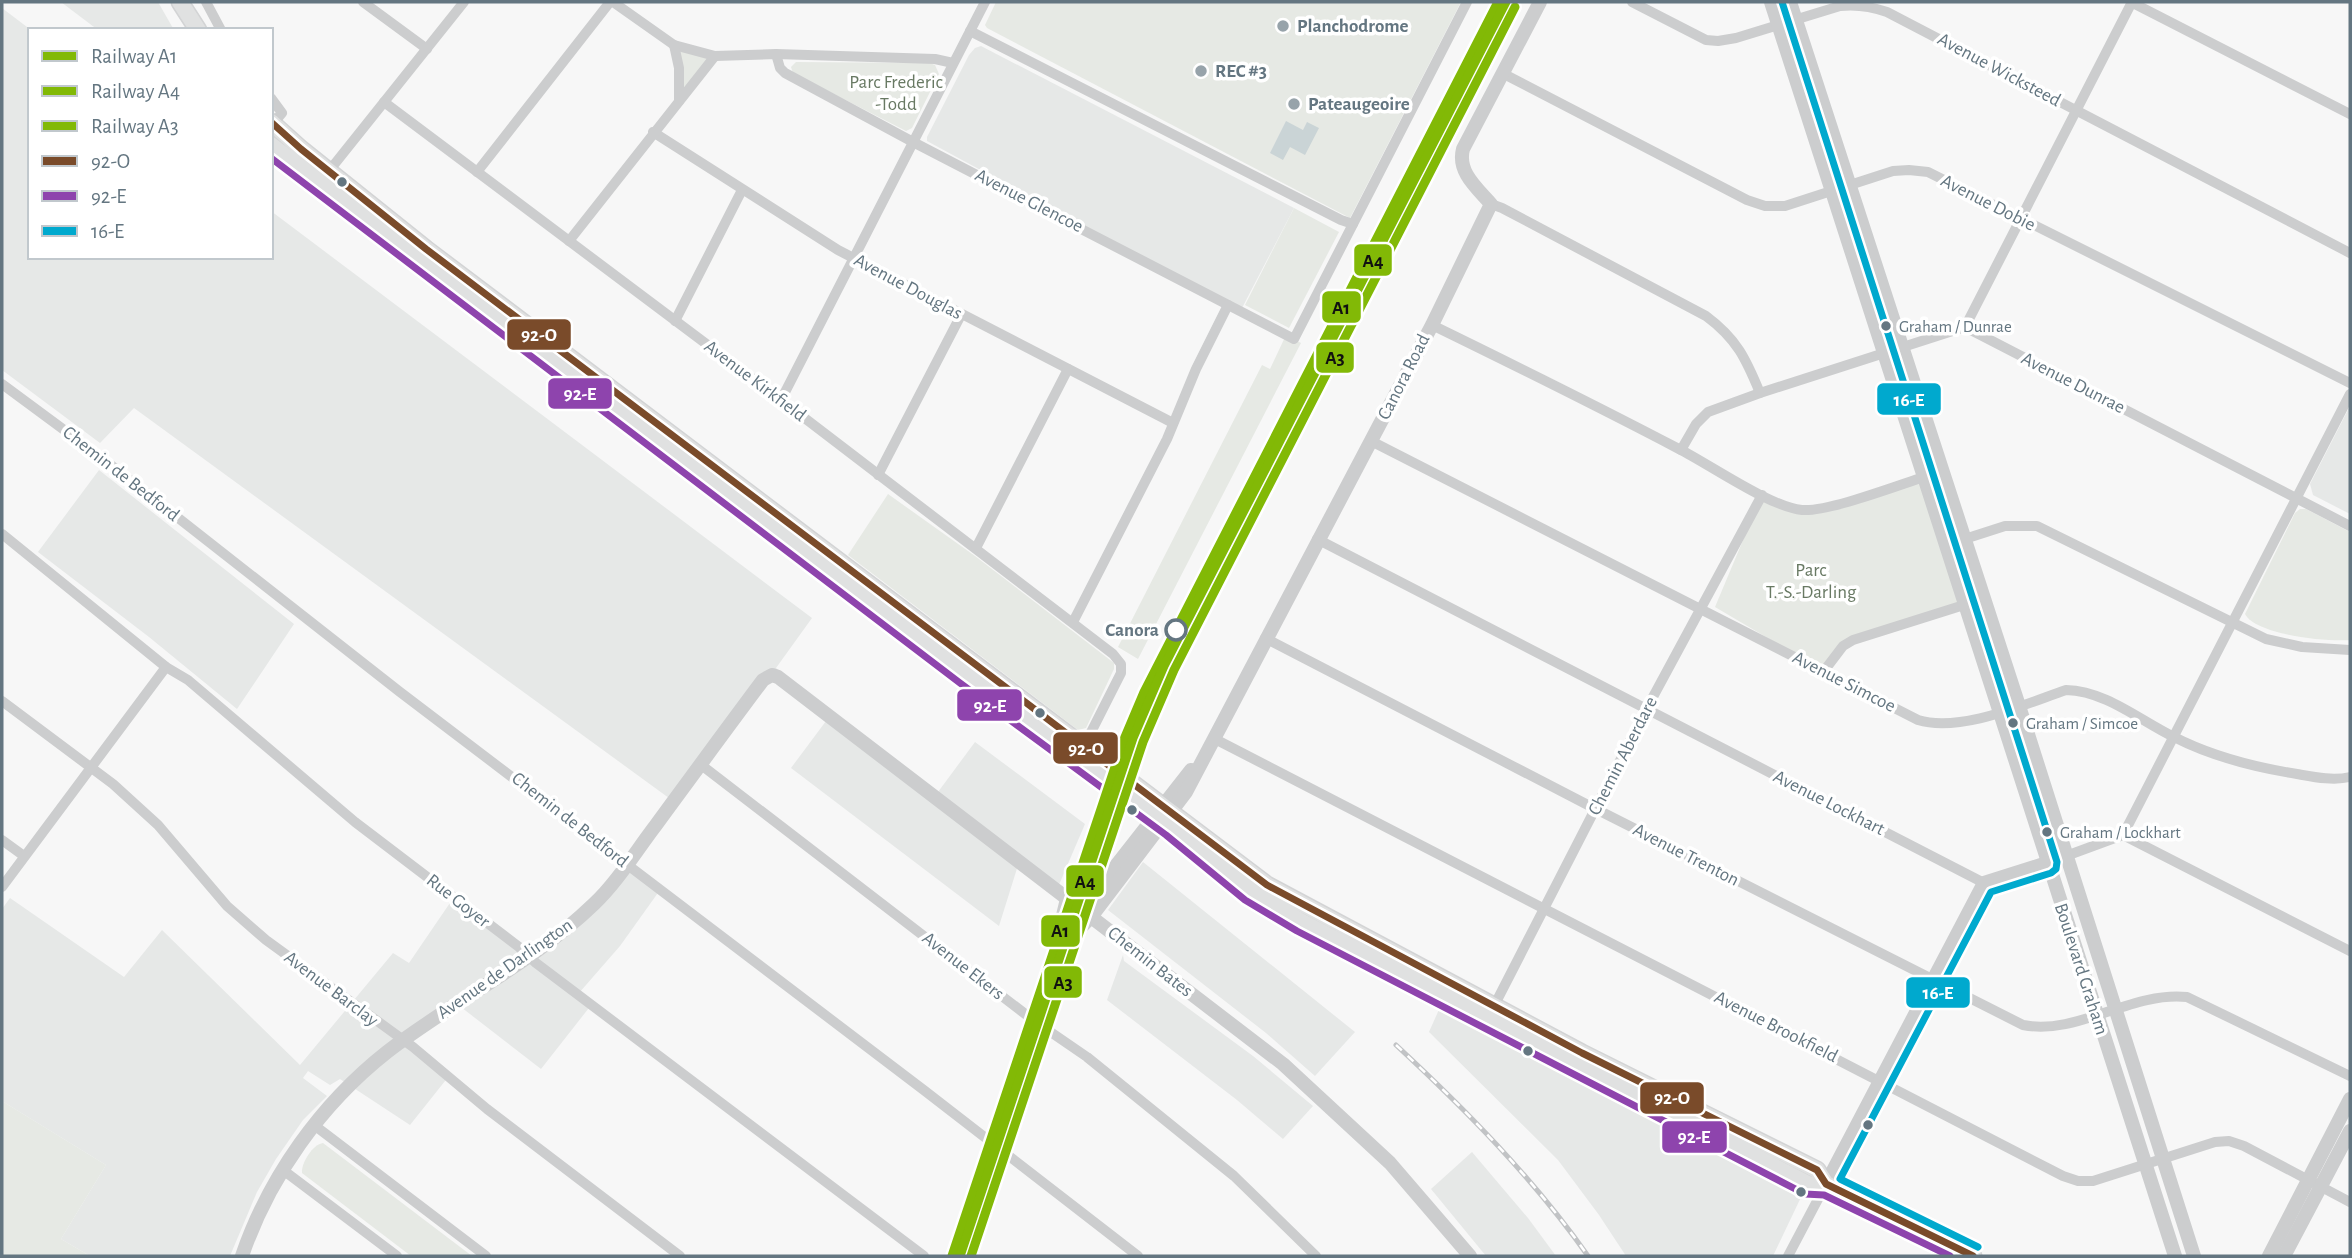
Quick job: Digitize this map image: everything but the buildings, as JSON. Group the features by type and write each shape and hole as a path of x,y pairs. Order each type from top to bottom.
{"main road":[{"path":"173,2 186,28"},
{"path":"180,2 197,28"},
{"path":"273,125 426,249 940,639 1081,752"},
{"path":"273,147 319,184 1163,814 1252,892 1276,907 1817,1170 1826,1184 1973,1256"}],"street":[{"path":"206,2 220,28"},
{"path":"363,2 427,49"},
{"path":"319,184 464,2"},
{"path":"478,172 612,2 674,45 715,56 776,54 935,59 953,62"},
{"path":"781,400 985,2"},
{"path":"970,31 1353,224 1467,2"},
{"path":"1539,2 1461,156 1464,172 1491,204 1706,316 1720,327 1745,357 1760,393"},
{"name":"Avenue Wicksteed","path":"1632,2 1706,40 1731,40 1840,6 1871,6 2350,253"},
{"name":"Boulevard Graham","path":"1771,2 2175,1256"},
{"name":"Boulevard Graham","path":"1790,2 2194,1256"},
{"path":"1681,450 1696,424 1709,412 1965,327 2131,2 2350,114"},
{"path":"674,45 679,68 679,101"},
{"name":"Avenue Glencoe","path":"776,54 785,74 1294,339 1353,224"},
{"path":"569,241 715,56"},
{"name":"Avenue Dobie","path":"1502,73 1755,203 1773,207 1785,206 1894,171 1928,172 2350,383"},
{"path":"273,101 282,113 273,123"},
{"name":"Avenue Kirkfield","path":"384,102 1113,654 1121,664 1119,678 1081,752"},
{"name":"Avenue Douglas","path":"653,132 853,258 1173,423"},
{"path":"676,321 742,190"},
{"name":"Canora Road","path":"1051,965 1086,913 1163,814 1206,753 1432,325 1491,204"},
{"path":"1073,622 1167,439 1201,358 1228,305"},
{"path":"878,475 961,315"},
{"path":"1432,325 1791,508 1817,509 1924,477"},
{"name":"Avenue Dunrae","path":"1965,327 2350,526"},
{"path":"976,548 1068,369"},
{"name":"Chemin de Bedford","path":"2,385 1138,1256"},
{"path":"1788,1256 1984,883 2123,835 2350,394"},
{"name":"Avenue Simcoe","path":"1371,441 1929,724 1950,725 2066,690 2079,691 2096,695 2174,737 2220,758 2271,770 2347,780"},
{"name":"Chemin Aberdare","path":"1491,1012 1647,708 1762,495"},
{"path":"1946,545 2005,526 2037,526 2266,639 2302,647 2350,650"},
{"name":"Rue Goyer","path":"2,534 166,667 188,680 355,822 924,1256"},
{"name":"Avenue Lockhart","path":"1317,539 1984,883"},
{"path":"1824,671 1843,646 1853,640 1964,605"},
{"name":"Avenue Trenton","path":"1265,638 2023,1025 2050,1028 2160,996 2187,997 2350,1076"},
{"path":"2,887 166,667"},
{"name":"Avenue de Darlington","path":"242,1256 258,1215 283,1170 331,1104 360,1074 403,1041 528,956 594,904 768,676"},
{"name":"Chemin Bates","path":"768,676 778,677 1302,1081 1390,1163 1470,1256"},
{"name":"Avenue Barclay","path":"2,701 113,784 158,825 211,888 244,922 449,1076 487,1109 680,1256"},
{"name":"Avenue Brookfield","path":"1213,738 2063,1176 2078,1181 2093,1181 2215,1142 2229,1141 2244,1146 2350,1202"},
{"name":"Avenue Ekers","path":"701,764 1033,1020 1087,1057 1234,1176 1316,1256"},
{"path":"2123,835 2350,951"},
{"path":"2,840 24,856"},
{"path":"954,1256 1051,965 1067,899"},
{"path":"2284,1256 2350,1098"},
{"path":"314,1125 486,1256"},
{"path":"2269,1256 2350,1131"},
{"path":"283,1170 397,1256"}],"shaded area":[{"path":"61,2 158,2 173,28 95,28"},
{"path":"2,8 28,28 28,259 273,259 273,213 812,618 776,668 938,792 975,742 1085,824 1058,887 1019,862 999,926 791,768 829,717 772,675 673,801 134,408 100,443 2,370"},
{"path":"981,46 1294,208 1242,308 1235,308 927,141 969,55"},
{"path":"1286,121 1303,130 1307,122 1319,128 1305,155 1290,147 1283,160 1270,153"},
{"path":"2350,406 2350,514 2313,495 2310,484"},
{"path":"99,470 294,624 237,709 38,552"},
{"path":"1143,862 1355,1032 1315,1076 1266,1033 1108,910"},
{"path":"627,864 660,890 620,946 579,993 592,1004 541,1069 457,1004 403,1041 449,1076 410,1125 340,1079 330,1085 308,1071 303,1078 327,1096 303,1120 276,1159 257,1192 230,1256 90,1256 61,1239 106,1165 2,1101 2,909 10,898 124,977 162,930 300,1065 393,953 409,963 454,897 528,955"},
{"path":"1123,955 1124,961 1253,1056 1313,1106 1283,1139 1107,1000"},
{"path":"1441,1005 1803,1193 1773,1256 1626,1256 1558,1160 1429,1032"},
{"path":"1472,1152 1556,1256 1486,1256 1431,1189"}],"green space":[{"path":"996,2 1461,2 1350,218 987,28 985,25"},
{"path":"674,45 715,56 679,101"},
{"name":"Parc Frederic -Todd","path":"796,62 930,63 935,65 939,74 912,128 906,131 793,73 791,67"},
{"path":"1294,208 1339,232 1289,328 1245,305"},
{"path":"1286,335 1301,343 1138,659 1118,647 1262,365 1270,369"},
{"name":"Parc T.-S.-Darling","path":"1924,477 1964,605 1853,640 1824,671 1715,607 1762,495 1803,510"},
{"path":"888,494 975,556 1114,663 1114,669 1086,728 1078,730 848,555"},
{"path":"2306,509 2350,532 2350,640 2293,636 2263,627 2245,614 2295,513"},
{"path":"2,1101 106,1165 61,1239 90,1256 2,1256"},
{"path":"323,1143 472,1256 411,1256 302,1173 308,1155"}],"railway":[{"path":"1396,1045 1448,1094 1522,1172 1588,1256"}],"rail line":[{"name":"A1","path":"952,1256 1125,737 1144,692 1498,2"},
{"name":"A4","path":"960,1256 1133,738 1164,666 1506,2"},
{"name":"A3","path":"971,1256 1143,742 1174,670 1515,7"}],"transit line":[{"name":"16-E","path":"1782,2 2057,862 2056,869 2051,873 1991,892 1840,1179 1978,1247"},
{"name":"92-O","path":"273,124 426,249 1267,885 1582,1053 1817,1170 1826,1184 1973,1256"},
{"name":"92-E","path":"273,160 960,683 1166,835 1245,900 1297,931 1805,1194 1824,1195 1950,1256"}],"place":[{"name":"Planchodrome","path":"1283,26"},
{"name":"REC #3","path":"1201,71"},
{"name":"Pateaugeoire","path":"1294,104"},
{"name":"Graham / Dunrae","path":"1886,326"},
{"name":"Canora","path":"1176,630"},
{"name":"Graham / Simcoe","path":"2013,723"},
{"name":"Graham / Lockhart","path":"2047,832"}]}
